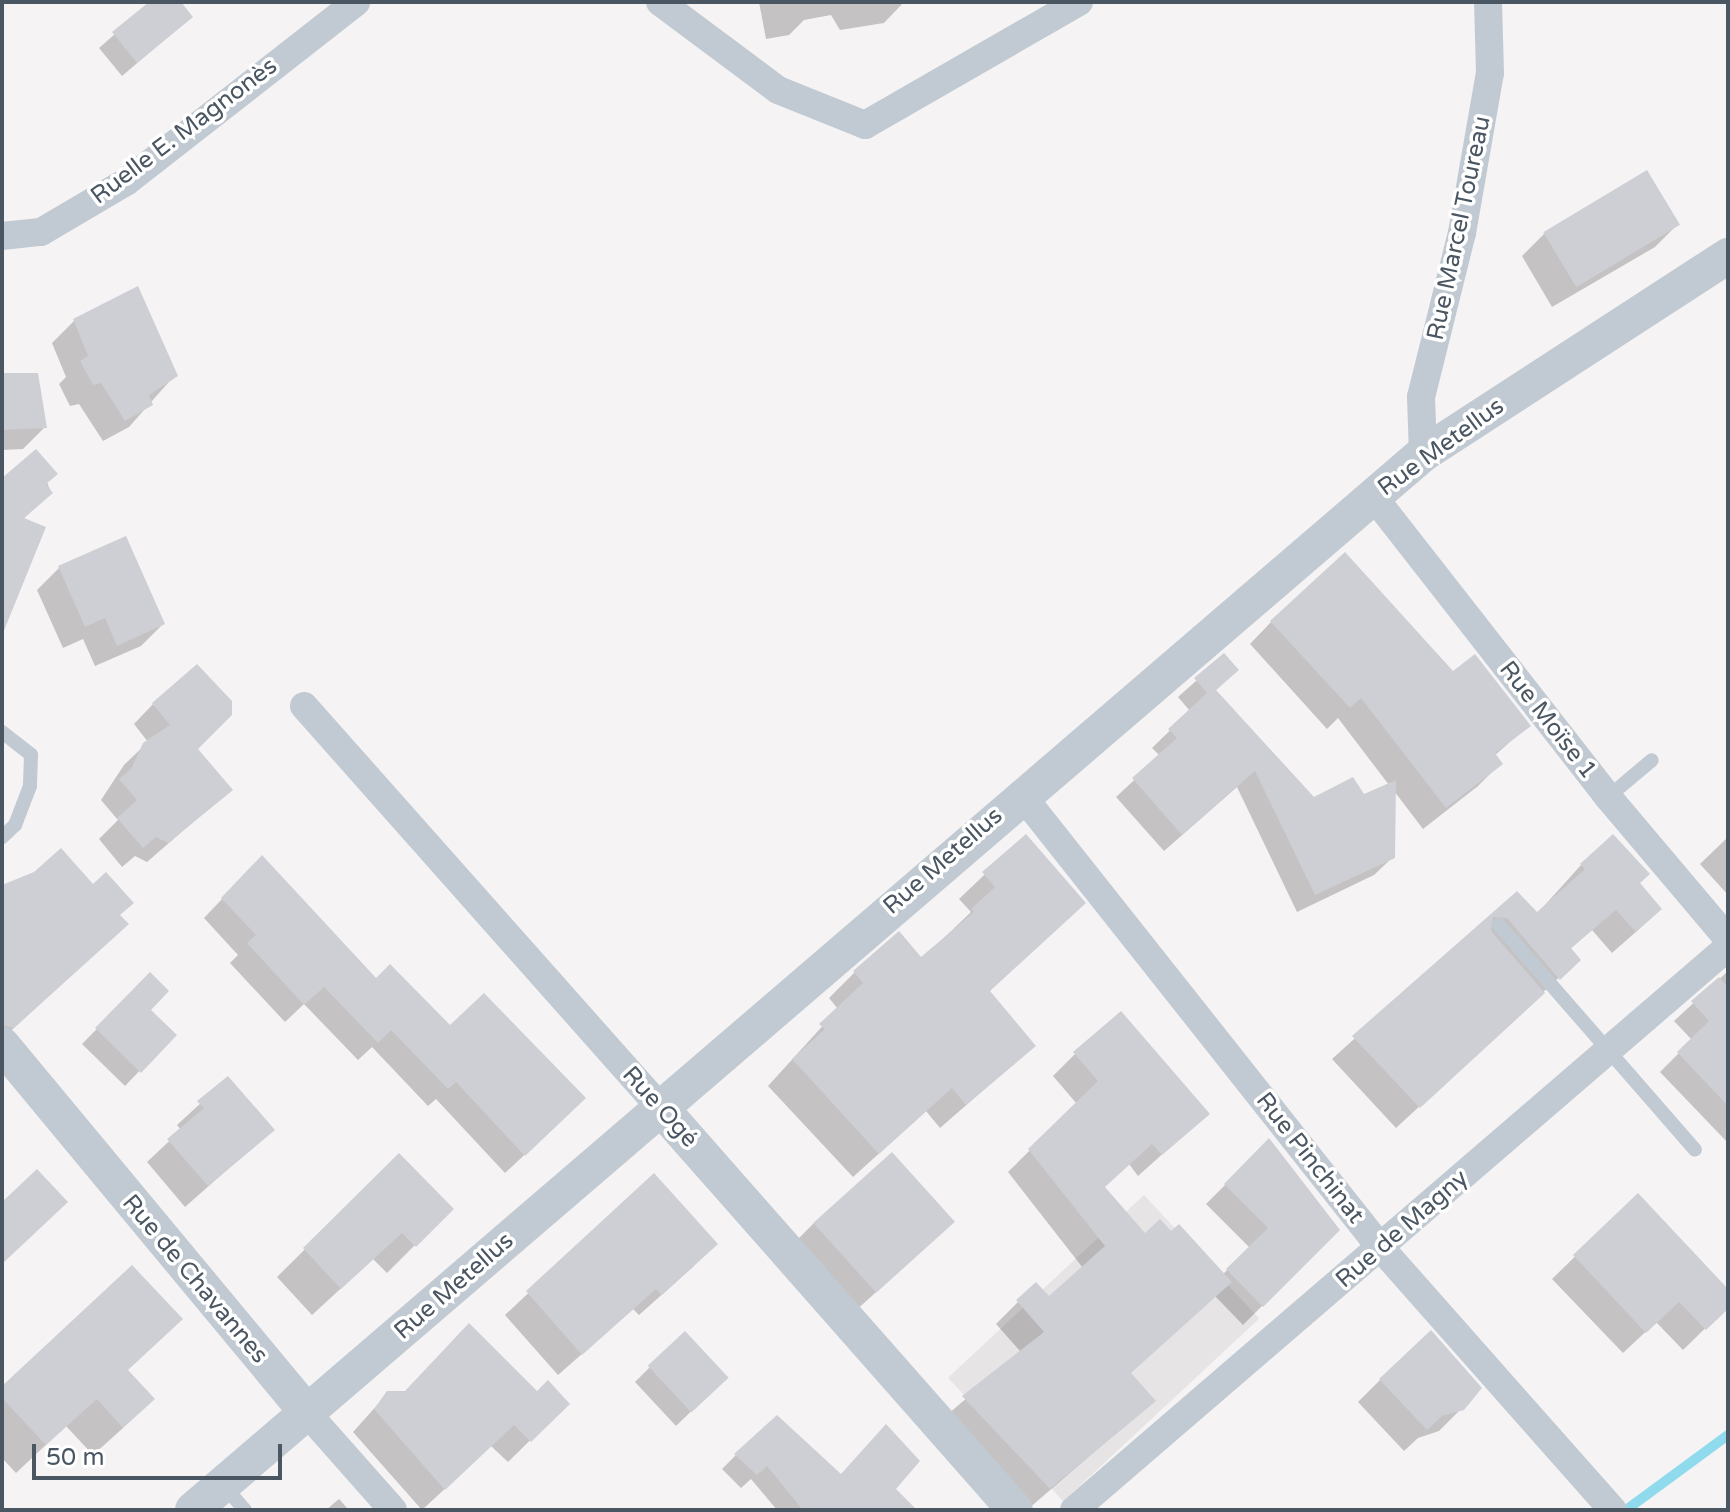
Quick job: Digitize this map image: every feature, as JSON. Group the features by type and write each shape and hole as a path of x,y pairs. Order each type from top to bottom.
{"street":[{"name":"Ruelle E. Magnonès","path":"2,236 41,232 126,182 356,2"},
{"path":"660,2 778,90 865,125 1079,2"},
{"name":"Rue Marcel Toureau","path":"1423,454 1421,397 1462,233 1490,73 1488,2"},
{"name":"Rue Metellus","path":"193,1510 234,1498 308,1414 1021,794 1423,454 1728,256"},
{"name":"Rue Moïse 1","path":"1373,496 1608,797 1728,939"},
{"name":"Rue Ogé","path":"304,706 1015,1510"},
{"name":"Rue Pinchinat","path":"1021,794 1380,1247 1607,1503"},
{"name":"Rue de Magny","path":"1074,1510 1728,947"},
{"name":"Rue de Chavannes","path":"2,1045 308,1414 393,1510"}],"lane":[{"path":"2,732 31,755 30,786 15,825 2,837"},
{"path":"1608,797 1652,760"},
{"path":"1499,925 1695,1150"}],"shaded area":[{"path":"1144,1195 1259,1319 1063,1501 948,1378"}],"building":[{"path":"149,2 181,2 193,17 137,63 112,32"},
{"path":"1647,170 1680,225 1576,287 1543,232"},
{"path":"138,286 178,376 149,395 153,405 125,421 101,383 93,385 80,361 88,356 73,319"},
{"path":"2,373 38,373 47,428 2,430"},
{"path":"36,449 58,474 46,484 53,493 24,518 46,527 3,633 2,478"},
{"path":"126,536 165,624 117,646 105,618 85,627 58,566"},
{"path":"1345,552 1453,671 1475,654 1531,726 1495,753 1503,764 1446,808 1361,698 1350,708 1270,621"},
{"path":"1224,653 1239,670 1216,690 1314,797 1353,777 1364,794 1396,780 1395,858 1315,895 1255,771 1182,835 1132,778 1177,738 1168,729 1207,693 1194,678"},
{"path":"197,664 232,701 232,715 198,749 233,790 168,843 156,837 143,848 117,818 137,800 119,779 131,769 143,743 170,725 152,703"},
{"path":"1026,834 1086,903 990,991 1036,1046 966,1105 952,1088 879,1154 792,1059 825,1029 819,1024 863,983 853,971 899,931 921,957 974,912 971,909 995,887 982,872"},
{"path":"1613,834 1650,874 1640,883 1662,909 1636,932 1616,910 1571,948 1581,960 1560,980 1507,918 1493,917 1491,931 1545,993 1420,1108 1352,1036 1517,891 1537,912 1585,869 1580,864"},
{"path":"61,848 93,884 106,872 134,903 120,915 129,924 14,1028 2,1025 2,885 34,872"},
{"path":"262,855 376,978 390,964 450,1025 484,993 586,1098 525,1156 456,1082 448,1089 391,1030 378,1043 324,987 304,1005 247,943 256,935 221,898"},
{"path":"150,972 169,991 151,1010 177,1035 141,1073 95,1028"},
{"path":"1719,977 1728,987 1728,1106 1677,1052 1709,1021 1691,1001"},
{"path":"1121,1011 1210,1114 1162,1155 1152,1144 1105,1187 1145,1233 1160,1219 1171,1231 1179,1224 1232,1282 1131,1373 1156,1401 1050,1489 962,1396 1044,1332 1016,1300 1036,1282 1049,1296 1105,1246 1028,1149 1098,1081 1073,1052"},
{"path":"228,1076 275,1130 208,1186 167,1139 204,1108 197,1101"},
{"path":"1269,1138 1340,1230 1263,1307 1226,1269 1268,1228 1224,1184"},
{"path":"892,1152 955,1222 876,1293 813,1223"},
{"path":"399,1153 454,1209 416,1247 402,1233 341,1289 303,1248"},
{"path":"37,1169 68,1202 2,1264 2,1202"},
{"path":"654,1173 718,1244 662,1295 656,1289 582,1355 526,1291"},
{"path":"1638,1193 1728,1289 1728,1309 1706,1330 1679,1302 1646,1333 1573,1255"},
{"path":"132,1265 183,1319 128,1370 155,1399 123,1428 97,1399 46,1445 2,1398 2,1386"},
{"path":"469,1323 537,1391 548,1380 570,1404 531,1442 514,1425 445,1490 374,1409 387,1391 405,1391"},
{"path":"1431,1330 1482,1388 1464,1410 1442,1416 1427,1430 1379,1379"},
{"path":"685,1331 729,1378 691,1413 648,1366"},
{"path":"777,1415 841,1474 886,1424 920,1461 896,1489 917,1510 803,1510 767,1466 757,1475 734,1454"}],"waterway":[{"path":"1626,1510 1728,1435"}]}
